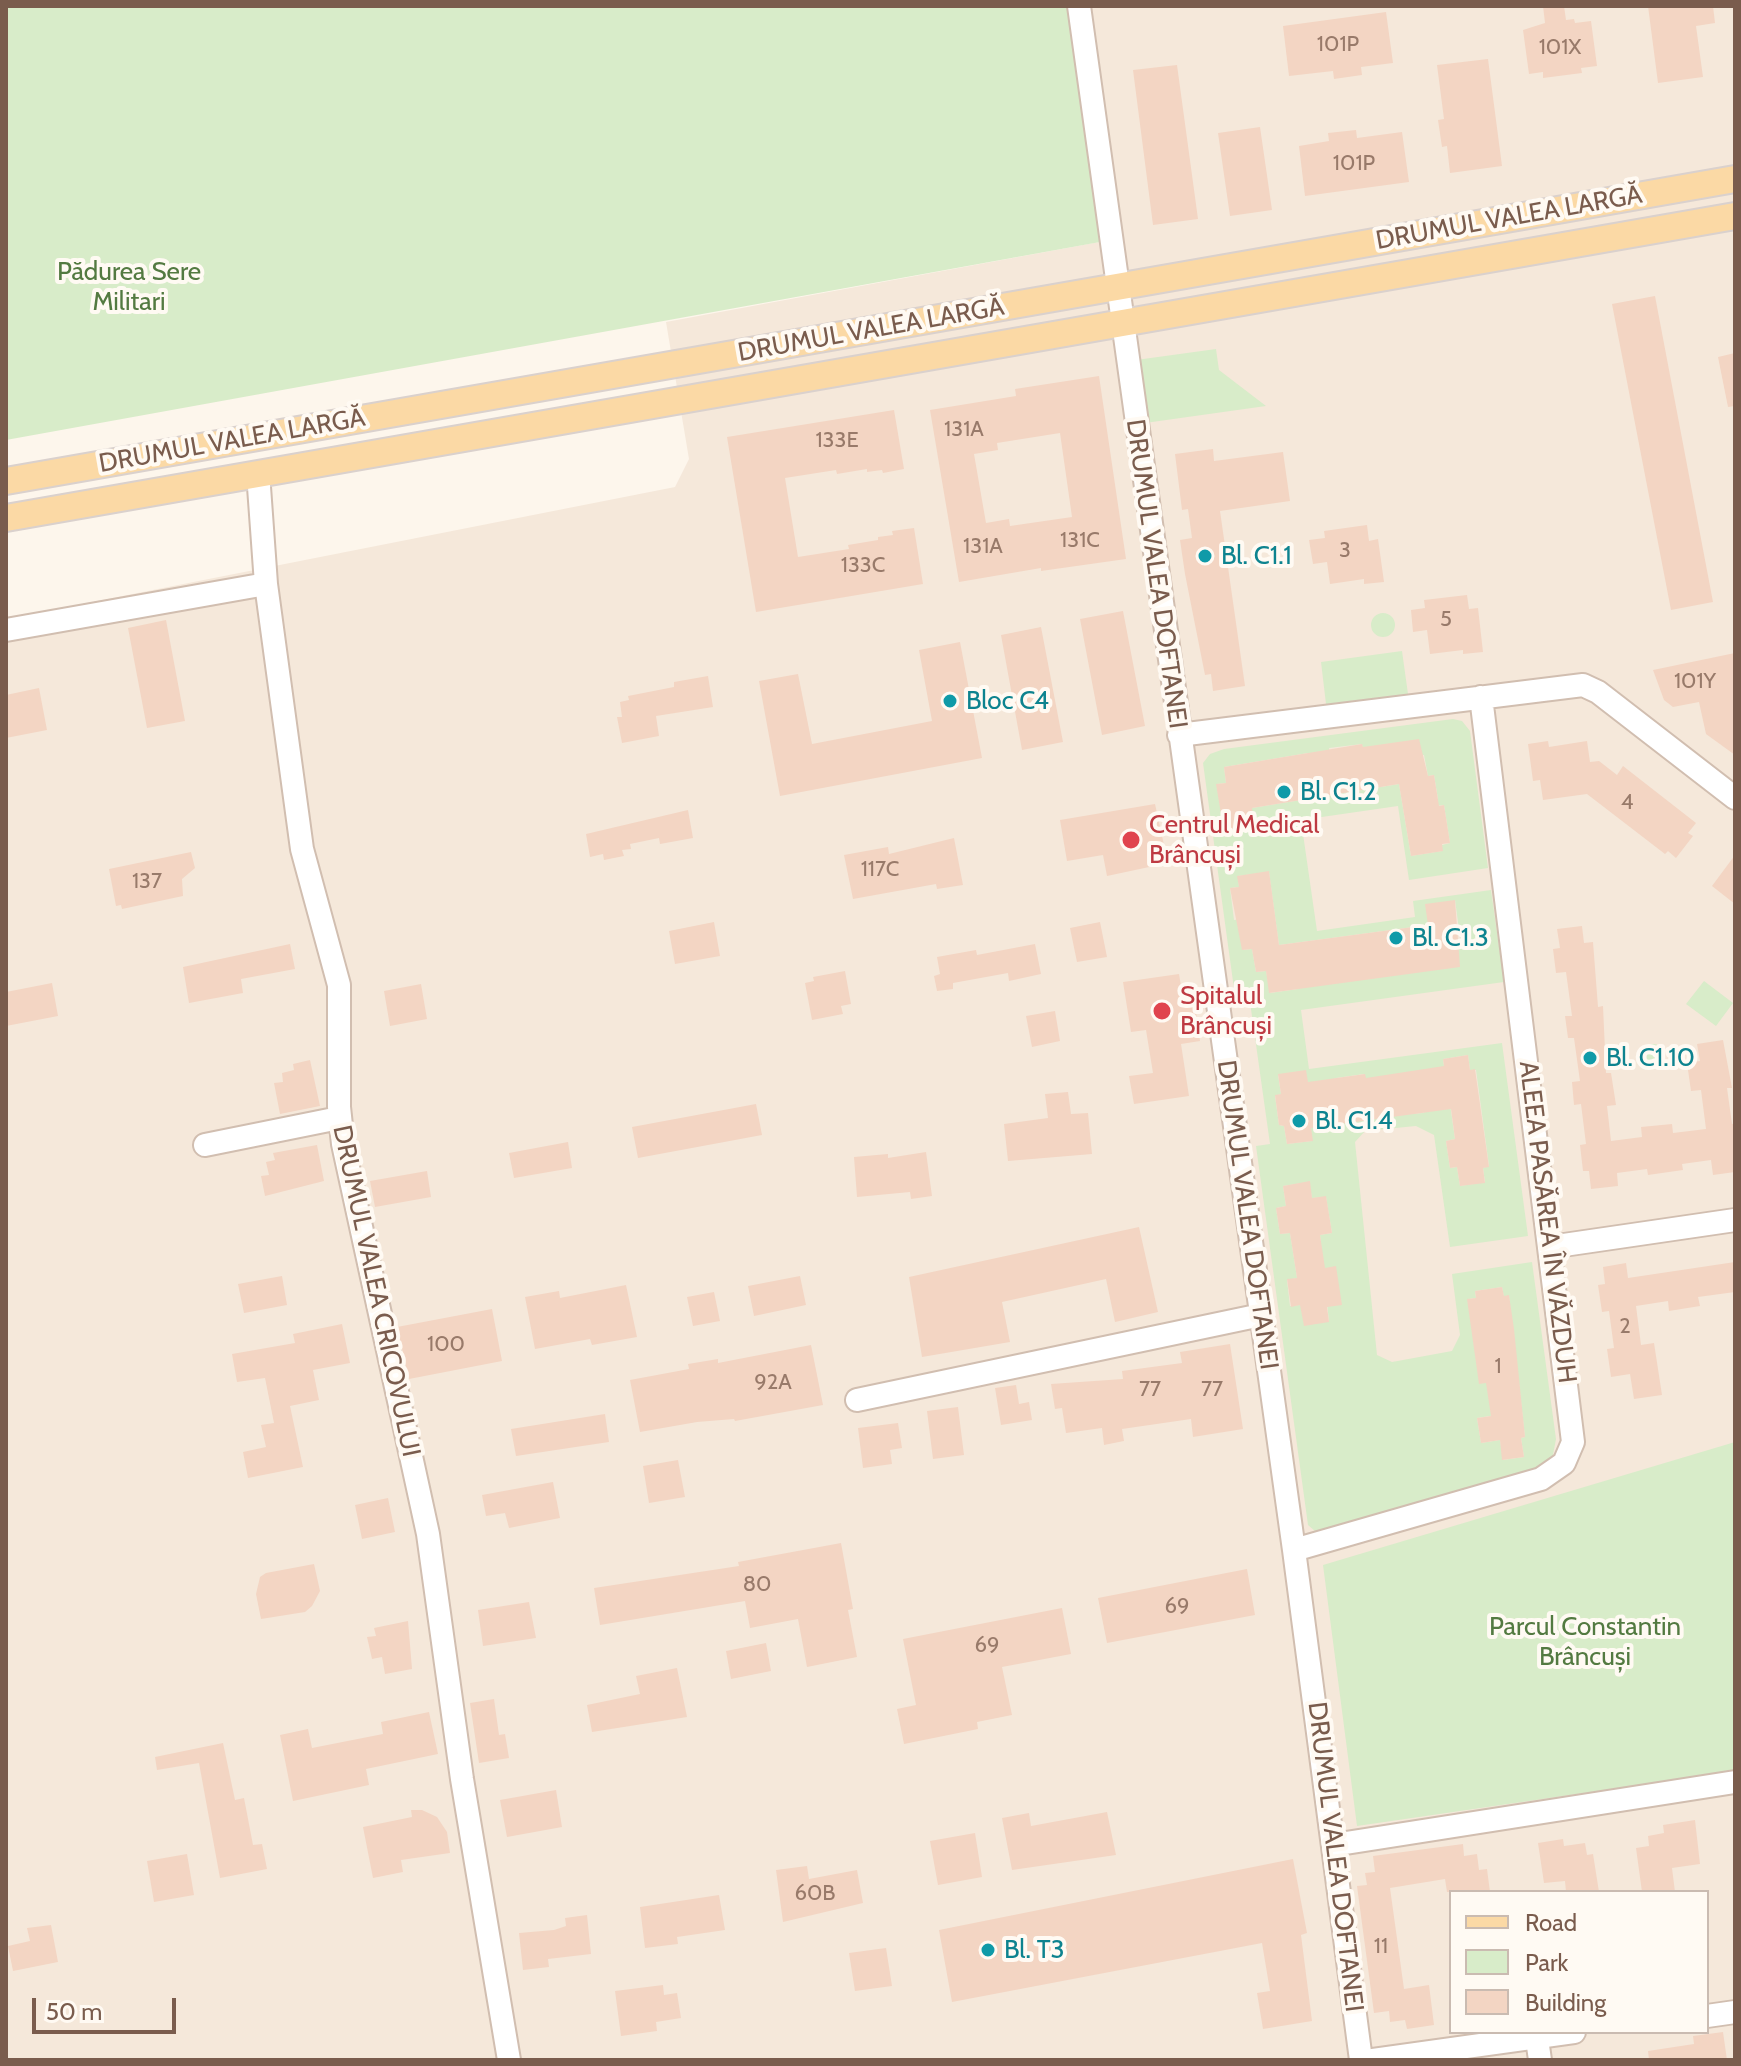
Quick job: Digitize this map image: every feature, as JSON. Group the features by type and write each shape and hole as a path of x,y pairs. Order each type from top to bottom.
{"main road":[{"name":"DRUMUL VALEA LARGĂ","path":"6,481 1735,179"},
{"name":"DRUMUL VALEA LARGĂ","path":"6,518 1735,216"}],"street":[{"path":"1079,6 1117,287"},
{"name":"DRUMUL VALEA DOFTANEI","path":"1117,287 1294,1550 1361,2060"},
{"name":"DRUMUL VALEA CRICOVULUI","path":"258,473 266,584 302,849 339,985 339,1118 428,1534 462,1779 509,2060"},
{"path":"6,630 266,584"},
{"path":"1179,735 1573,685 1592,688 1735,798"},
{"name":"ALEEA PASĂREA ÎN VĂZDUH","path":"1294,1550 1527,1484 1555,1472 1564,1463 1573,1442 1481,697"},
{"path":"205,1145 339,1118"},
{"path":"1550,1247 1735,1220"},
{"path":"857,1400 1261,1315"},
{"path":"1333,1845 1735,1782"},
{"path":"1709,2016 1735,2012"},
{"path":"1373,2060 1536,2034 1540,2060"}],"shaded area":[{"path":"1082,6 1735,6 1735,2060 6,2060 6,619 675,487 689,459 666,322 1110,240"}],"green space":[{"name":"Pădurea Sere Militari","path":"6,6 1082,6 1111,240 6,440"},
{"path":"1216,349 1219,370 1266,406 1145,423 1136,360"},
{"path":"1383,613 1394,620 1395,625 1388,636 1383,637 1372,630 1371,625 1378,614"},
{"path":"1402,651 1408,694 1326,704 1321,662"},
{"path":"1453,719 1462,721 1470,731 1488,868 1409,880 1398,806 1301,820 1317,931 1415,917 1413,901 1491,890 1504,982 1301,1010 1309,1069 1502,1043 1528,1236 1450,1247 1434,1135 1416,1126 1365,1131 1355,1142 1377,1355 1392,1362 1452,1351 1460,1335 1452,1274 1532,1262 1556,1439 1553,1455 1543,1466 1325,1532 1315,1531 1308,1525 1256,1146 1270,1144 1249,995 1235,996 1203,763 1210,754 1224,749","holes":["1362,744 1364,755 1424,755 1428,776 1434,775 1438,799 1436,806 1444,805 1450,843 1442,845 1442,851 1411,856 1399,784 1252,808 1217,784 1226,783 1224,767 1308,753 1331,761 1329,748","1269,872 1279,945 1428,925 1455,900 1461,944 1297,975 1298,989 1270,993 1266,971 1256,972 1252,949 1242,950 1243,919 1234,920 1230,888 1239,887 1238,876","1468,1055 1470,1070 1476,1070 1489,1166 1483,1168 1485,1182 1460,1186 1457,1167 1450,1168 1446,1141 1455,1139 1449,1097 1423,1113 1310,1122 1312,1141 1287,1144 1284,1126 1279,1125 1275,1096 1281,1094 1278,1075 1309,1088 1336,1078 1364,1074 1366,1083 1445,1073 1443,1059","1309,1182 1312,1198 1326,1197 1332,1233 1320,1235 1329,1322 1300,1305 1290,1306 1287,1280 1297,1278 1290,1233 1280,1234 1276,1208 1286,1206 1283,1186","1502,1287 1504,1297 1509,1296 1525,1437 1521,1438 1524,1457 1503,1460 1500,1440 1481,1443 1477,1418 1496,1415 1468,1299 1476,1298 1475,1291"]},
{"path":"1704,981 1733,1003 1716,1026 1686,1004"},
{"path":"1653,1044 1661,1047 1664,1055 1661,1063 1653,1066 1645,1063 1642,1055 1645,1047"},
{"name":"Parcul Constantin Brâncuși","path":"1735,1442 1735,1771 1357,1826 1323,1565"}],"building":[{"path":"1543,6 1564,6 1566,20 1574,19 1575,23 1591,21 1597,66 1581,68 1582,73 1543,78 1543,72 1529,74 1523,30 1545,23"},
{"path":"1648,6 1713,6 1715,23 1696,26 1703,77 1658,83"},
{"path":"1386,12 1393,63 1361,67 1362,75 1334,79 1333,71 1289,76 1283,26"},
{"path":"1488,59 1502,166 1450,173 1447,146 1442,147 1438,120 1444,119 1437,65"},
{"path":"1177,65 1198,219 1153,225 1133,70"},
{"path":"1260,127 1272,210 1230,216 1218,133"},
{"path":"1356,130 1357,138 1402,132 1409,182 1305,196 1299,146 1329,141 1328,133"},
{"path":"1655,296 1713,602 1671,610 1612,304"},
{"path":"1735,353 1735,406 1728,407 1718,357"},
{"path":"1099,376 1126,559 1041,571 1041,568 959,582 930,410 1016,396 1015,389","holes":["1060,433 1072,517 1010,526 1009,519 986,523 974,454 998,450 997,443"]},
{"path":"894,410 904,469 883,473 882,470 867,472 867,469 837,474 836,470 785,478 798,557 849,549 848,545 878,540 878,537 893,535 892,531 914,528 923,584 756,612 727,437"},
{"name":"Bl. C1.1","path":"1213,449 1214,461 1283,452 1290,501 1220,511 1245,686 1213,691 1211,674 1205,675 1185,574 1180,540 1192,538 1188,509 1182,510 1175,454"},
{"path":"1367,525 1369,541 1378,539 1384,582 1364,584 1364,579 1330,584 1327,562 1313,564 1309,540 1325,538 1324,531"},
{"path":"1467,595 1469,609 1478,608 1483,652 1463,654 1463,650 1430,654 1427,630 1413,632 1411,610 1425,608 1424,600"},
{"path":"1123,611 1145,726 1102,735 1080,619"},
{"path":"166,620 185,721 147,728 128,628"},
{"path":"1041,627 1063,742 1022,750 1001,635"},
{"name":"Bloc C4","path":"960,642 982,758 780,796 759,681 798,674 812,744 932,721 919,650"},
{"path":"1735,653 1735,755 1706,734 1699,702 1673,707 1664,700 1653,670"},
{"path":"708,676 713,707 656,716 659,736 622,743 617,717 622,717 620,702 629,700 628,696 674,687 674,682"},
{"path":"39,688 47,730 6,738 6,695"},
{"name":"Bl. C1.2","path":"1419,739 1428,776 1434,775 1439,806 1444,805 1450,843 1442,844 1443,851 1411,856 1399,784 1252,808 1255,827 1224,832 1216,784 1226,783 1224,767 1362,744 1363,747"},
{"path":"1548,741 1549,747 1587,741 1590,762 1599,761 1617,775 1623,766 1696,823 1688,833 1693,836 1676,858 1668,851 1665,854 1587,794 1543,800 1540,780 1533,781 1528,744"},
{"name":"Centrul Medical Brâncuși","path":"1155,804 1168,863 1107,876 1103,855 1067,861 1060,820"},
{"path":"688,810 693,838 660,844 659,838 630,844 631,849 622,850 624,856 604,860 603,854 590,857 586,834"},
{"path":"954,838 963,885 937,889 936,884 853,899 844,855 888,847 889,854"},
{"path":"191,852 195,868 182,879 183,896 122,909 121,905 116,906 109,869"},
{"path":"1735,855 1735,904 1712,886"},
{"name":"Bl. C1.3","path":"1269,871 1279,945 1428,925 1425,904 1455,900 1460,967 1269,993 1266,971 1256,972 1252,949 1242,950 1230,888 1239,887 1237,876"},
{"path":"714,922 720,956 675,964 669,931"},
{"path":"1100,922 1107,957 1077,962 1070,928"},
{"name":"Bl. C1.10","path":"1582,926 1584,943 1593,942 1598,1007 1603,1006 1606,1073 1611,1073 1616,1105 1607,1106 1611,1141 1642,1137 1641,1127 1672,1124 1673,1133 1706,1129 1701,1090 1691,1091 1687,1063 1700,1061 1697,1044 1723,1040 1732,1088 1727,1088 1732,1124 1735,1123 1735,1172 1713,1175 1711,1160 1682,1164 1683,1170 1648,1175 1647,1169 1617,1173 1618,1186 1591,1189 1589,1171 1583,1171 1580,1145 1586,1144 1581,1104 1574,1105 1572,1082 1580,1081 1574,1038 1568,1038 1565,1016 1572,1016 1566,972 1556,973 1553,949 1560,948 1557,929"},
{"path":"290,944 295,969 241,979 243,993 189,1003 183,967"},
{"path":"1035,944 1041,974 1009,981 1008,973 953,983 953,989 937,991 934,976 940,974 937,957 976,950 977,955"},
{"path":"845,971 851,1004 841,1006 843,1014 812,1020 805,983 814,981 813,977"},
{"name":"Spitalul Brâncuși","path":"1179,974 1182,992 1193,990 1200,1041 1181,1044 1189,1096 1134,1104 1129,1076 1153,1073 1146,1030 1131,1032 1123,982"},
{"path":"52,983 58,1016 6,1026 6,992"},
{"path":"421,984 427,1019 390,1026 384,991"},
{"path":"1055,1011 1060,1041 1032,1047 1026,1016"},
{"name":"Bl. C1.4","path":"1468,1055 1470,1070 1475,1069 1489,1167 1483,1168 1485,1183 1460,1186 1457,1167 1450,1168 1446,1141 1455,1139 1451,1109 1311,1128 1313,1141 1287,1144 1284,1126 1279,1125 1275,1095 1281,1094 1278,1074 1306,1070 1308,1082 1365,1074 1366,1078 1444,1066 1443,1059"},
{"path":"310,1060 320,1106 280,1114 274,1083 283,1082 282,1073 294,1070 293,1064"},
{"path":"1068,1092 1071,1114 1088,1113 1092,1154 1008,1161 1004,1124 1048,1118 1045,1094"},
{"path":"756,1104 762,1135 638,1158 632,1127"},
{"path":"568,1142 572,1168 514,1178 509,1153"},
{"path":"317,1145 324,1181 265,1196 261,1176 269,1175 266,1162 275,1160 273,1153"},
{"path":"926,1152 932,1196 911,1199 910,1192 857,1197 854,1157 888,1154 888,1158"},
{"path":"427,1171 431,1197 375,1207 370,1181"},
{"path":"1310,1181 1312,1198 1326,1196 1332,1233 1320,1235 1325,1268 1336,1266 1342,1305 1327,1307 1329,1322 1304,1326 1300,1305 1291,1307 1287,1279 1297,1278 1290,1233 1280,1234 1276,1208 1286,1206 1283,1186"},
{"path":"1139,1227 1158,1312 1115,1322 1106,1279 1002,1302 1010,1342 922,1357 909,1277"},
{"path":"1735,1262 1735,1292 1698,1297 1700,1306 1669,1311 1668,1301 1636,1306 1641,1345 1654,1343 1662,1395 1634,1399 1630,1374 1611,1377 1607,1349 1614,1348 1609,1311 1602,1312 1598,1285 1605,1284 1603,1267 1626,1263 1628,1278"},
{"path":"282,1276 287,1305 244,1313 238,1284"},
{"path":"800,1276 806,1305 754,1316 748,1286"},
{"path":"626,1285 637,1337 592,1345 590,1339 535,1349 525,1297 559,1291 560,1298"},
{"path":"1502,1287 1504,1296 1509,1295 1525,1437 1521,1438 1524,1457 1502,1460 1500,1440 1481,1443 1477,1418 1491,1416 1486,1383 1479,1384 1467,1299 1476,1298 1475,1291"},
{"path":"714,1292 720,1321 693,1326 687,1297"},
{"path":"492,1309 502,1361 409,1379 397,1327"},
{"path":"342,1324 350,1363 313,1370 319,1400 290,1406 303,1467 248,1478 243,1452 266,1447 261,1425 274,1423 265,1378 237,1382 232,1354 295,1343 293,1334"},
{"path":"1230,1344 1243,1429 1193,1437 1191,1419 1122,1429 1124,1441 1104,1445 1102,1428 1066,1433 1062,1408 1055,1409 1051,1384 1123,1379 1122,1371 1182,1363 1180,1352"},
{"path":"811,1345 823,1405 735,1421 697,1422 640,1432 630,1380 689,1369 688,1364 718,1359 718,1363"},
{"path":"1016,1385 1019,1404 1029,1402 1032,1420 1001,1425 995,1388"},
{"path":"958,1407 964,1455 933,1459 927,1411"},
{"path":"605,1414 609,1442 516,1456 511,1429"},
{"path":"898,1423 902,1448 890,1450 892,1464 863,1468 858,1428"},
{"path":"678,1460 685,1497 649,1503 643,1466"},
{"path":"553,1482 560,1518 509,1528 505,1513 486,1516 482,1495"},
{"path":"388,1498 395,1532 362,1539 355,1505"},
{"path":"841,1543 853,1609 848,1610 857,1657 807,1667 798,1619 750,1628 745,1601 600,1625 594,1588 739,1566 738,1562"},
{"path":"314,1564 320,1591 312,1606 305,1612 261,1619 256,1594 260,1577 266,1573"},
{"path":"1247,1569 1255,1615 1107,1643 1098,1598"},
{"path":"529,1602 536,1638 483,1646 478,1610"},
{"path":"1062,1608 1071,1654 1002,1667 1012,1715 977,1722 978,1729 904,1744 897,1709 916,1705 903,1639"},
{"path":"408,1621 412,1669 385,1674 382,1657 372,1659 367,1637 376,1636 374,1628"},
{"path":"766,1643 771,1671 731,1679 726,1651"},
{"path":"677,1668 687,1717 592,1732 587,1705 640,1694 636,1676"},
{"path":"494,1699 499,1735 505,1734 509,1758 479,1763 470,1703"},
{"path":"429,1712 438,1754 366,1769 369,1785 293,1801 280,1735 308,1729 312,1748 383,1734 381,1722"},
{"path":"223,1743 235,1800 244,1798 253,1845 262,1844 267,1869 220,1878 199,1763 157,1770 155,1757"},
{"path":"556,1790 562,1827 507,1837 500,1800"},
{"path":"411,1810 422,1810 437,1817 447,1832 450,1853 401,1860 403,1872 373,1878 363,1827 412,1817"},
{"path":"1107,1812 1116,1855 1012,1870 1002,1818 1029,1813 1031,1826"},
{"path":"1695,1820 1700,1864 1672,1868 1675,1890 1642,1890 1636,1848 1649,1846 1648,1836 1664,1833 1663,1825"},
{"path":"975,1833 982,1877 938,1885 930,1841"},
{"path":"1563,1839 1564,1846 1585,1843 1587,1855 1593,1854 1599,1890 1566,1890 1565,1881 1544,1883 1538,1843"},
{"path":"1463,1844 1464,1856 1477,1854 1479,1870 1487,1869 1490,1890 1447,1892 1445,1879 1390,1888 1404,1989 1429,1985 1434,2025 1407,2029 1405,2020 1390,2022 1389,2011 1374,2013 1357,1886 1367,1885 1365,1873 1375,1872 1373,1856"},
{"path":"187,1854 194,1895 154,1902 147,1861"},
{"path":"1293,1859 1307,1933 1301,1935 1312,2021 1263,2029 1257,1993 1270,1991 1262,1943 952,2002 939,1930"},
{"path":"807,1866 809,1879 857,1870 863,1903 783,1922 776,1870"},
{"path":"719,1895 725,1930 677,1937 678,1944 645,1948 640,1907"},
{"path":"587,1915 591,1954 548,1959 549,1967 523,1970 519,1933 554,1930 566,1926 565,1918"},
{"path":"51,1925 58,1962 13,1971 8,1946 30,1941 27,1928"},
{"path":"886,1948 892,1986 855,1991 849,1953"},
{"path":"663,1985 664,1995 677,1993 681,2018 656,2022 657,2031 621,2036 615,1991"},
{"path":"1723,2032 1727,2060 1649,2060 1648,2051 1694,2044 1693,2036"}],"place":[{"name":"Bl. C1.1","path":"1205,556"},
{"name":"Bloc C4","path":"950,701"},
{"name":"Bl. C1.2","path":"1284,792"},
{"name":"Centrul Medical Brâncuși","path":"1131,840"},
{"name":"Bl. C1.3","path":"1396,938"},
{"name":"Spitalul Brâncuși","path":"1162,1011"},
{"name":"Bl. C1.10","path":"1590,1058"},
{"name":"Bl. C1.4","path":"1299,1121"},
{"name":"Bl. T3","path":"988,1950"}]}
